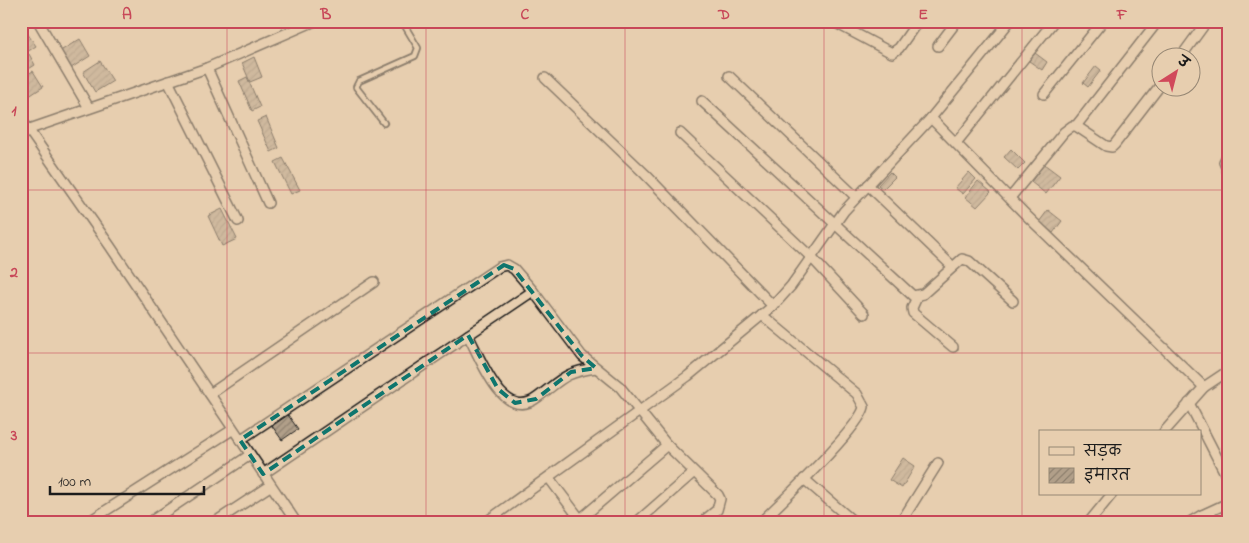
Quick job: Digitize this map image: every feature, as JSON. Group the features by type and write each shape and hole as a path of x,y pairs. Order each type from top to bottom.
{"street":[{"path":"38,21 89,108"},
{"path":"25,131 207,68 315,21"},
{"path":"832,21 892,54 899,48 918,21"},
{"path":"938,46 957,21"},
{"path":"486,522 549,478 715,355 773,306 856,197 931,118 1010,21"},
{"path":"956,143 1054,21"},
{"path":"1044,94 1102,21"},
{"path":"1010,198 1064,132 1072,126 1076,126 1158,21"},
{"path":"1187,48 1207,21"},
{"path":"207,68 268,203"},
{"path":"729,76 856,197"},
{"path":"545,78 645,174 773,306"},
{"path":"168,81 238,221"},
{"path":"1076,126 1106,146 1112,147 1152,96"},
{"path":"702,101 908,292 917,297"},
{"path":"931,118 1010,198 1204,387"},
{"path":"21,119 25,131 110,246 210,394 232,430 296,522"},
{"path":"680,132 811,257 864,314"},
{"path":"1228,154 1224,162 1228,172"},
{"path":"868,185 952,266"},
{"path":"953,346 913,313 912,308 917,297 923,294 952,266 962,259 969,261 1012,302"},
{"path":"240,440 504,265 511,267 533,291 578,352 620,387 667,445 720,499 717,510 702,522"},
{"path":"210,394 374,282"},
{"path":"263,474 533,291"},
{"path":"761,522 860,418 864,407 857,394 762,315"},
{"path":"468,335 498,389 509,401 515,403 529,402 536,399 571,372 596,368"},
{"path":"1166,430 1204,387 1228,371"},
{"path":"1190,403 1225,465 1228,479"},
{"path":"88,522 232,430"},
{"path":"549,478 579,520 667,445"},
{"path":"150,522 250,455"},
{"path":"901,522 938,463"},
{"path":"638,522 694,472"},
{"path":"804,479 854,522"},
{"path":"215,522 270,486"},
{"path":"1088,522 1110,496"},
{"path":"1190,522 1204,519 1228,504"}],"lane":[{"path":"384,123 356,87 359,81 414,56 418,48 402,21"}],"highlighted area":[{"path":"504,265 514,269 533,291 582,356 596,368 571,372 536,399 515,403 498,389 468,335 263,474 240,440"}],"building":[{"path":"27,33 36,46 21,56 21,37"},
{"path":"80,39 90,56 68,70 57,53"},
{"path":"1035,53 1047,62 1042,70 1029,61"},
{"path":"29,54 35,65 21,74 21,59"},
{"path":"254,57 262,77 250,82 242,63"},
{"path":"100,61 113,81 95,92 83,72"},
{"path":"1096,66 1101,70 1088,87 1083,83"},
{"path":"33,71 43,87 23,100 21,78"},
{"path":"247,77 260,107 252,111 239,81"},
{"path":"266,117 279,148 271,152 257,121"},
{"path":"1011,149 1025,163 1018,170 1004,157"},
{"path":"283,158 300,190 291,194 275,162"},
{"path":"1044,164 1060,176 1046,194 1031,182"},
{"path":"890,172 895,177 883,189 878,185"},
{"path":"969,172 976,179 963,194 955,188"},
{"path":"978,181 991,192 977,207 965,197"},
{"path":"222,209 237,239 222,246 208,216"},
{"path":"1048,210 1062,221 1053,233 1039,222"},
{"path":"288,415 298,429 282,440 272,426"},
{"path":"903,458 915,466 902,488 889,480"}]}
